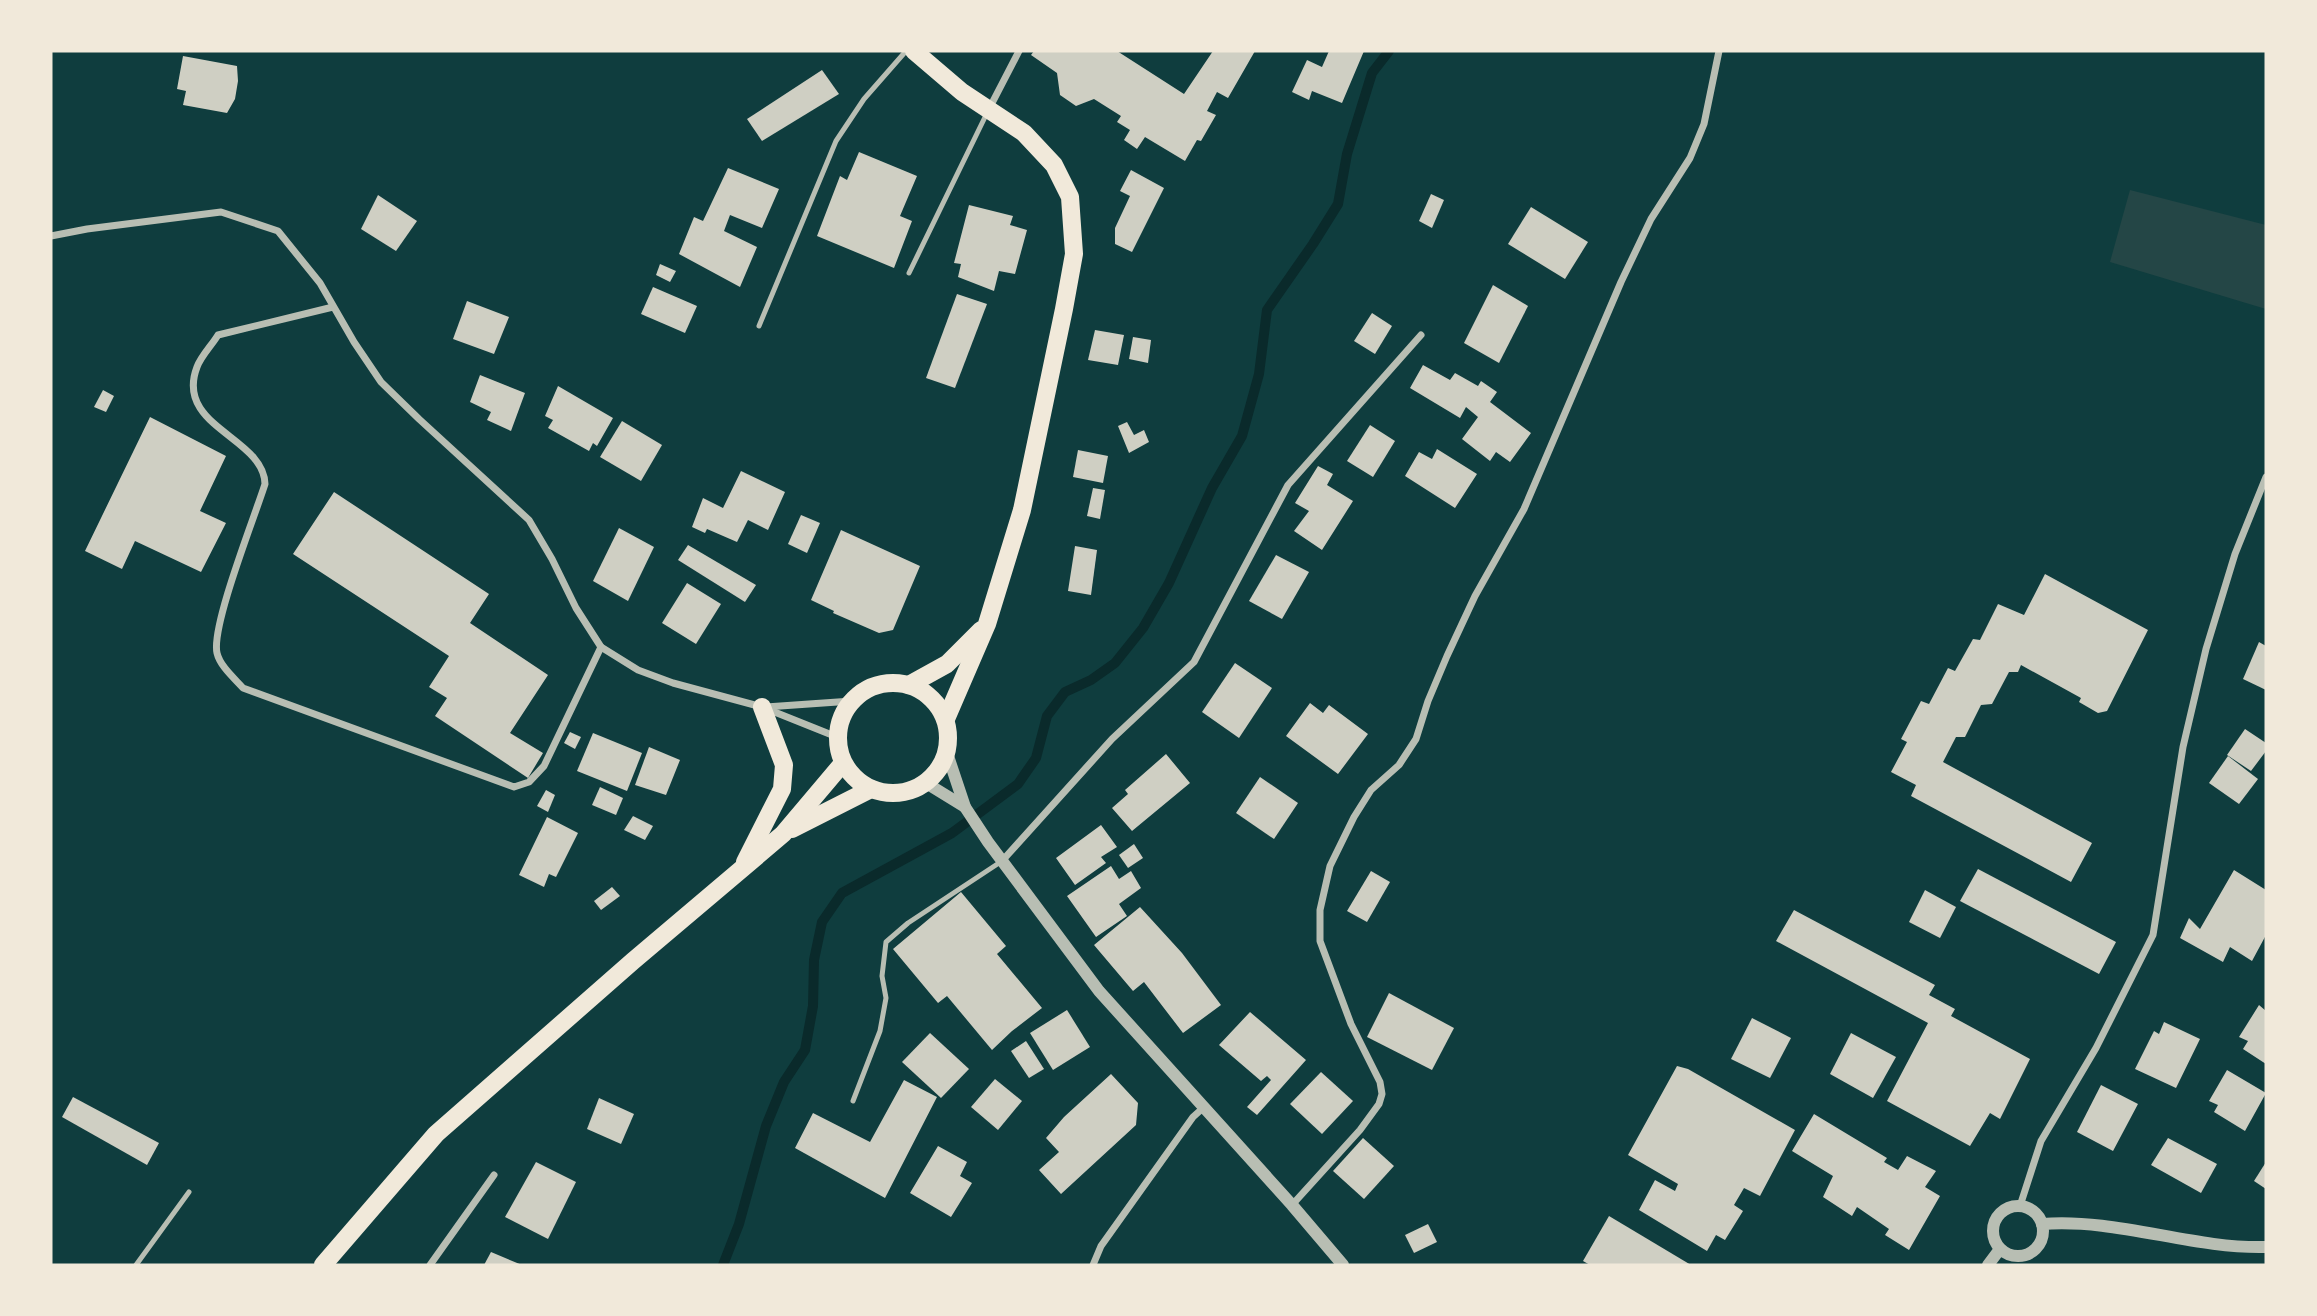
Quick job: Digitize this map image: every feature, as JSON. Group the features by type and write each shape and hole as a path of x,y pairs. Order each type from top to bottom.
{"main road":[{"path":"914,51 962,92 1024,133 1054,165 1070,197 1074,254 1021,510 987,624 946,719"},
{"path":"909,685 947,664 987,624"},
{"path":"894,682 909,685 925,692 937,704 946,719 949,736 947,753 939,769 926,783 909,791 890,793 871,789 855,779 843,763 837,737 839,723 852,701 864,691 894,682"},
{"path":"741,870 782,789 784,765 762,707"},
{"path":"323,1265 436,1135 633,961 783,834 843,763"},
{"path":"783,834 871,789"}],"street":[{"path":"989,110 1019,51"},
{"path":"1292,1205 1360,1130 1379,1104 1382,1094 1380,1082 1351,1024 1320,942 1320,911 1330,866 1354,817 1371,790 1399,765 1416,739 1427,701 1447,656 1475,596 1524,509 1620,282 1651,219 1690,158 1704,124 1719,51"},
{"path":"51,236 120,224 221,212 278,231 320,284 354,342 382,382 529,520 576,608 601,647 638,670 673,683 762,707 837,737"},
{"path":"333,307 218,335 197,367 194,394 208,419 257,460 265,472 265,484 219,623 217,653 228,671 243,688 514,787 529,782 544,766 601,647"},
{"path":"1002,861 1112,739 1194,662 1288,485 1421,335"},
{"path":"2020,1206 2041,1141 2096,1048 2153,935 2183,747 2206,649 2235,554 2266,477"},
{"path":"762,707 852,701"},
{"path":"947,753 965,807 1099,991 1343,1265"},
{"path":"926,783 965,807"},
{"path":"1093,1265 1101,1247 1193,1117 1203,1108"},
{"path":"430,1265 494,1175"},
{"path":"2020,1206 2033,1211 2042,1224 2041,1240 2031,1252 2015,1256 2000,1249 1992,1235 1996,1219 2008,1208 2020,1206"},
{"path":"2042,1224 2099,1224 2241,1248 2266,1247"},
{"path":"1989,1265 2000,1249"}],"lane":[{"path":"760,326 836,141 864,99 906,51"},
{"path":"909,273 989,110"},
{"path":"853,1101 880,1031 886,998 882,976 886,942 908,923 1002,861"},
{"path":"136,1265 188,1192"}],"shaded area":[{"path":"2130,190 2266,225 2266,309 2110,262"}],"building":[{"path":"1034,51 1117,51 1184,94 1213,51 1255,51 1228,98 1217,92 1207,111 1216,115 1185,161 1145,137 1137,149 1124,140 1130,130 1117,122 1121,116 1094,99 1076,106 1060,95 1057,73 1031,55"},
{"path":"1329,51 1364,51 1342,103 1312,91 1309,100 1292,92 1307,60 1322,67"},
{"path":"183,56 237,66 235,99 227,113 183,105 186,91 177,89"},
{"path":"822,70 839,94 762,141 747,119"},
{"path":"859,152 917,176 900,216 912,221 894,268 817,236 840,176 847,180"},
{"path":"728,168 779,189 762,228 730,215 724,231 757,247 740,287 679,254 694,217 703,221"},
{"path":"1131,170 1164,188 1132,252 1115,244 1115,228 1130,196 1120,191"},
{"path":"1431,194 1444,200 1432,228 1419,221"},
{"path":"378,195 417,221 396,251 361,229"},
{"path":"969,205 1013,216 1010,225 1027,230 1015,274 999,271 994,291 958,277 961,264 954,263"},
{"path":"1531,207 1588,242 1565,279 1508,244"},
{"path":"660,264 676,271 670,282 656,275"},
{"path":"1493,285 1528,306 1499,363 1464,343"},
{"path":"653,287 697,306 685,333 641,314"},
{"path":"957,294 987,304 955,388 926,378"},
{"path":"467,301 509,317 494,354 453,339"},
{"path":"1372,313 1392,326 1375,354 1354,341"},
{"path":"1095,330 1124,335 1118,365 1088,360"},
{"path":"1133,337 1151,340 1148,363 1129,359"},
{"path":"1423,365 1450,380 1455,373 1478,386 1481,381 1497,392 1490,402 1531,433 1510,462 1496,452 1490,461 1462,439 1478,417 1466,407 1460,418 1410,388"},
{"path":"480,375 525,393 511,431 487,420 491,412 470,402"},
{"path":"558,386 613,418 597,446 593,443 589,451 548,428 553,420 545,416"},
{"path":"103,390 114,396 106,412 94,407"},
{"path":"150,417 226,456 200,511 226,523 201,572 135,541 122,569 85,551"},
{"path":"622,421 662,445 641,481 600,457"},
{"path":"1127,422 1134,435 1144,430 1149,442 1129,453 1118,426"},
{"path":"1370,425 1395,441 1373,477 1347,461"},
{"path":"1437,449 1477,474 1455,508 1405,476 1419,452 1432,459"},
{"path":"1078,450 1108,456 1103,483 1073,477"},
{"path":"1318,466 1333,474 1327,485 1353,501 1322,550 1294,531 1309,511 1295,503"},
{"path":"741,471 785,492 768,530 748,520 737,542 707,529 705,533 692,527 703,498 723,508"},
{"path":"1093,488 1105,490 1100,519 1087,516"},
{"path":"334,492 489,594 470,623 548,675 510,733 543,753 528,778 435,716 447,698 429,687 449,656 293,554"},
{"path":"801,515 820,523 807,553 788,544"},
{"path":"619,528 654,547 628,601 593,581"},
{"path":"841,530 920,566 893,630 879,633 811,600"},
{"path":"688,545 756,585 745,602 678,560"},
{"path":"1075,546 1097,550 1091,595 1068,591"},
{"path":"1276,555 1309,572 1282,619 1249,601"},
{"path":"2045,574 2148,630 2107,711 2098,713 2079,702 2081,698 2021,665 2018,672 2009,672 1992,704 1981,705 1965,737 1956,737 1943,762 2092,843 2071,882 1911,796 1916,785 1891,772 1907,742 1901,739 1921,701 1929,704 1948,668 1955,671 1973,639 1980,640 1998,604 2024,615"},
{"path":"687,583 721,604 696,644 662,623"},
{"path":"2259,642 2266,646 2266,690 2243,679"},
{"path":"1235,663 1272,688 1239,738 1202,712"},
{"path":"1310,703 1323,713 1329,705 1368,734 1338,774 1286,736"},
{"path":"2245,729 2266,743 2266,751 2251,771 2227,755"},
{"path":"570,732 581,737 575,749 564,743"},
{"path":"593,733 642,753 627,791 577,771"},
{"path":"649,747 680,760 666,795 635,785"},
{"path":"1166,754 1190,783 1132,831 1112,808 1128,794 1125,790"},
{"path":"2228,756 2258,779 2239,804 2209,783"},
{"path":"1260,777 1298,803 1274,839 1236,813"},
{"path":"600,787 623,798 616,815 592,805"},
{"path":"546,790 555,795 548,812 537,806"},
{"path":"633,816 653,826 645,840 624,830"},
{"path":"547,817 578,833 556,877 549,874 544,887 519,875"},
{"path":"1101,825 1117,847 1101,857 1106,863 1075,885 1056,858"},
{"path":"1134,844 1143,858 1128,868 1119,855"},
{"path":"1111,866 1119,879 1131,871 1141,888 1119,904 1127,916 1096,937 1067,896"},
{"path":"1978,869 2116,942 2099,974 1960,901"},
{"path":"2234,870 2266,890 2266,935 2252,961 2230,947 2223,962 2180,938 2189,918 2200,929"},
{"path":"1371,871 1390,882 1367,922 1347,911"},
{"path":"612,887 620,896 601,910 594,901"},
{"path":"1925,890 1956,907 1940,938 1909,922"},
{"path":"961,892 1006,946 997,954 1042,1008 992,1050 947,996 938,1003 893,949"},
{"path":"1140,907 1182,953 1221,1005 1183,1033 1144,982 1133,991 1094,945"},
{"path":"1794,910 1935,985 1929,995 1955,1009 1951,1016 2030,1059 2000,1119 1990,1113 1970,1146 1887,1101 1928,1023 1776,941"},
{"path":"1389,993 1454,1028 1432,1070 1367,1037"},
{"path":"2259,1005 2266,1011 2266,1064 2243,1049 2248,1041 2239,1037"},
{"path":"1067,1010 1090,1047 1053,1070 1030,1033"},
{"path":"1250,1012 1306,1060 1257,1115 1247,1107 1271,1080 1267,1076 1261,1081 1219,1045"},
{"path":"1752,1018 1791,1038 1770,1078 1731,1059"},
{"path":"2164,1022 2200,1039 2176,1088 2135,1069 2154,1031 2159,1034"},
{"path":"930,1033 969,1069 941,1098 902,1062"},
{"path":"1851,1033 1896,1057 1873,1098 1830,1074"},
{"path":"1026,1041 1044,1069 1029,1078 1011,1051"},
{"path":"1677,1066 1688,1069 1795,1130 1760,1196 1744,1188 1734,1205 1743,1211 1725,1240 1716,1235 1707,1251 1639,1210 1655,1180 1675,1191 1678,1184 1628,1155"},
{"path":"2227,1070 2266,1093 2245,1131 2214,1112 2218,1105 2209,1101"},
{"path":"1321,1072 1353,1101 1322,1134 1290,1104"},
{"path":"1111,1074 1138,1103 1136,1125 1061,1194 1039,1170 1059,1152 1046,1138 1064,1117"},
{"path":"995,1079 1022,1101 998,1130 971,1107"},
{"path":"904,1080 937,1097 885,1198 795,1148 813,1113 870,1142"},
{"path":"2101,1085 2138,1104 2113,1151 2077,1132"},
{"path":"73,1097 159,1143 147,1165 62,1117"},
{"path":"599,1098 634,1114 621,1144 587,1129"},
{"path":"1814,1114 1887,1158 1884,1162 1898,1170 1907,1156 1936,1171 1925,1187 1940,1196 1909,1250 1885,1235 1889,1229 1857,1207 1852,1216 1823,1197 1833,1176 1792,1151"},
{"path":"1363,1138 1394,1166 1364,1199 1333,1171"},
{"path":"2168,1138 2217,1164 2201,1193 2151,1165"},
{"path":"938,1146 967,1162 960,1176 972,1183 951,1217 910,1193"},
{"path":"536,1162 576,1182 548,1239 505,1217"},
{"path":"2266,1162 2266,1189 2254,1181"},
{"path":"1609,1216 1691,1265 1590,1265 1583,1261"},
{"path":"1428,1224 1437,1242 1414,1253 1405,1235"},
{"path":"491,1252 522,1265 484,1265"}],"waterway":[{"path":"723,1265 739,1224 766,1126 784,1082 805,1050 813,1006 814,960 822,922 842,893 952,833 1018,784 1036,758 1047,716 1065,692 1091,680 1115,663 1143,628 1169,583 1212,488 1242,436 1259,374 1267,310 1338,204 1347,154 1372,73 1389,51"}]}
